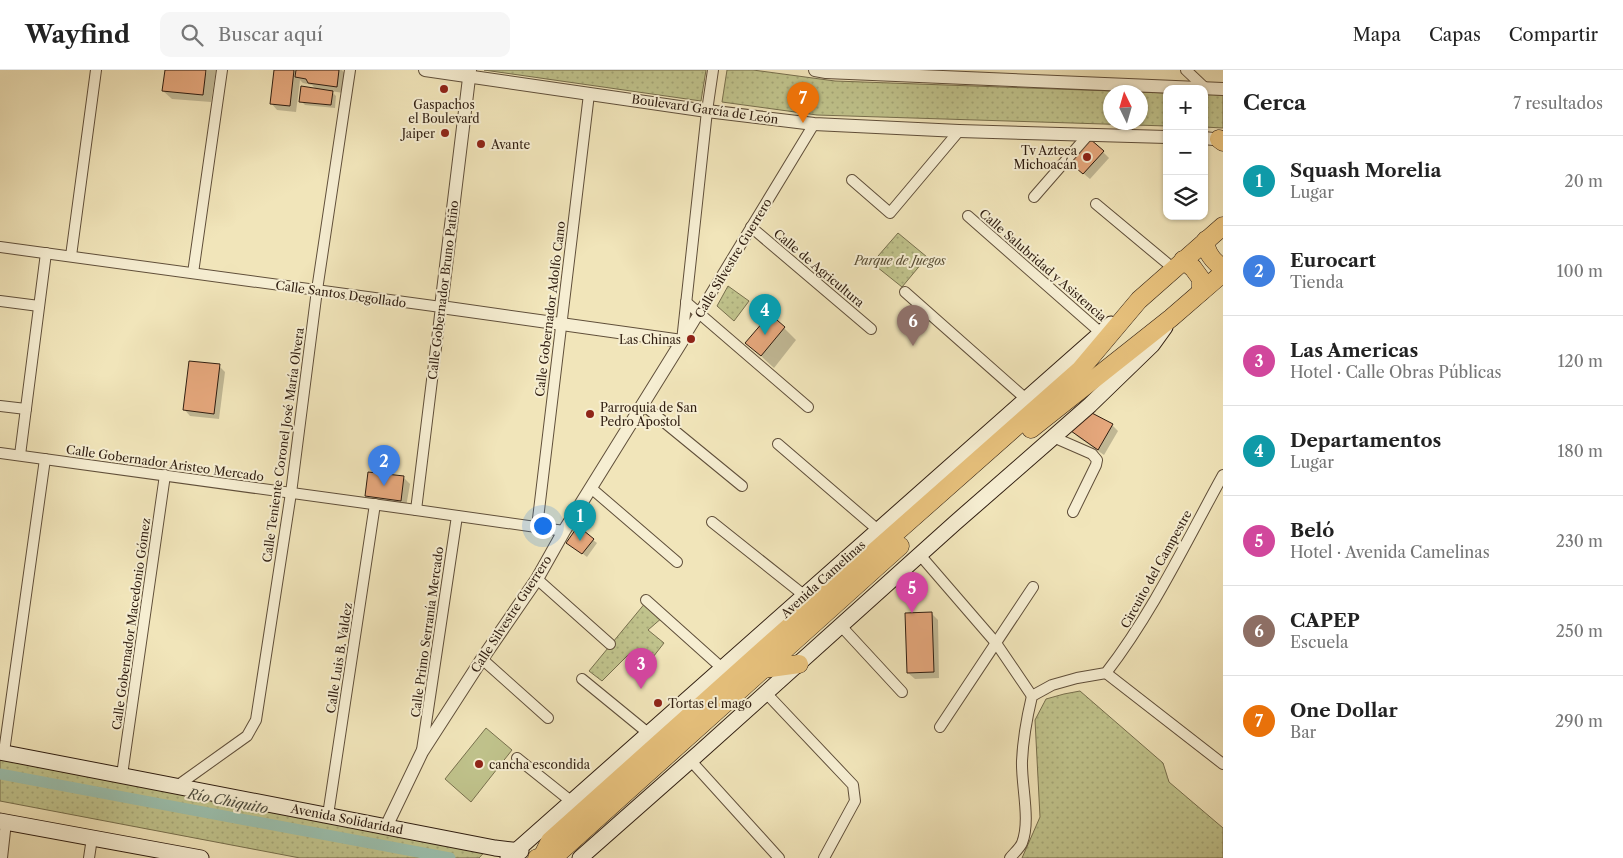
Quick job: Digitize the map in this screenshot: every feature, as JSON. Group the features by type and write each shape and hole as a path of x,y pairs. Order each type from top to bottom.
{"highway":[{"name":"Avenida Camelinas","path":"761,661 1080,370 1139,300 1223,226"},
{"path":"1206,240 1208,252 1215,263 1223,268"},
{"path":"1179,265 1193,268 1201,279 1201,292"},
{"name":"Avenida Camelinas","path":"544,858 550,840 1036,424 1171,318 1223,273"},
{"path":"737,655 761,661 799,664"}],"main road":[{"name":"Avenida Camelinas","path":"512,855 1139,300"},
{"name":"Avenida Camelinas","path":"580,858 1090,405 1152,345 1171,318"},
{"name":"Avenida Solidaridad","path":"2,752 386,827 492,852 544,858"},
{"path":"3,821 179,856 201,858"}],"street":[{"path":"71,256 96,70"},
{"path":"193,273 222,70"},
{"name":"Calle Teniente Coronel José María Olvera","path":"177,786 247,736 256,720 291,492 317,290 350,70"},
{"name":"Boulevard García de León","path":"425,70 469,73 589,94 814,124 959,131 1163,137"},
{"path":"682,341 706,111 713,70"},
{"path":"1186,70 1202,85"},
{"path":"822,71 1163,86"},
{"name":"Calle Gobernador Bruno Patiño","path":"416,510 469,73"},
{"path":"1208,88 1223,89"},
{"name":"Calle Gobernador Adolfo Cano","path":"537,527 589,94"},
{"name":"Calle Silvestre Guerrero","path":"386,827 422,752 482,659 537,579 814,124"},
{"path":"852,180 890,213 959,131"},
{"path":"1034,197 1088,135"},
{"path":"1096,204 1179,265"},
{"name":"Calle Salubridad y Asistencia","path":"968,216 1101,333"},
{"name":"Calle de Agricultura","path":"751,227 871,329"},
{"name":"Calle Santos Degollado","path":"0,246 682,341"},
{"path":"20,455 46,253"},
{"path":"905,292 1026,399"},
{"path":"0,301 39,306"},
{"path":"686,302 808,407"},
{"path":"642,404 742,486"},
{"path":"0,406 26,409"},
{"path":"1053,437 1092,454 1097,460 1096,466 1073,512"},
{"path":"778,444 878,530"},
{"name":"Calle Gobernador Aristeo Mercado","path":"0,453 291,492 564,532"},
{"path":"2,752 45,459"},
{"name":"Calle Gobernador Macedonio Gómez","path":"122,775 166,475"},
{"name":"Circuito del Campestre","path":"1106,673 1125,649 1148,612 1223,475"},
{"path":"591,488 677,562"},
{"name":"Calle Luis B. Valdez","path":"328,816 375,504"},
{"name":"Calle Primo Serranía Mercado","path":"422,752 457,516"},
{"path":"712,522 805,596"},
{"path":"920,555 996,643 1032,696 1027,718 1022,763 1025,831 1022,844 1010,858"},
{"path":"537,579 610,644"},
{"path":"940,727 1034,587"},
{"path":"646,600 723,669"},
{"path":"841,626 902,692"},
{"path":"482,659 548,718"},
{"path":"1032,696 1052,685 1106,673 1223,764"},
{"path":"582,679 648,733"},
{"path":"766,693 853,786 855,801 824,858"},
{"path":"518,758 572,802"},
{"path":"691,761 779,858"},
{"path":"2,858 3,821"},
{"path":"89,858 92,838"}],"green space":[{"path":"484,70 706,70 701,101"},
{"path":"727,70 753,70 835,81 1103,91 1103,124 817,115 722,102"},
{"path":"1148,92 1163,93 1163,126 1148,125"},
{"path":"1208,94 1223,95 1223,128 1208,127"},
{"name":"Parque de Juegos","path":"898,233 927,257 902,287 872,263"},
{"path":"728,286 749,301 734,321 717,306"},
{"path":"646,602 663,617 648,630 664,643 646,666 630,653 602,681 589,671"},
{"path":"1080,691 1163,763 1169,782 1223,828 1223,858 1022,858 1040,817 1035,720 1046,699"},
{"name":"cancha escondida","path":"486,728 512,750 471,802 445,779"},
{"path":"0,750 490,846 479,858 300,858 0,801"}],"building":[{"path":"165,70 206,70 203,95 162,91"},
{"path":"274,70 294,70 290,106 270,104"},
{"path":"296,70 339,70 337,87 308,83 306,79 295,77"},
{"path":"301,86 333,91 331,105 299,102"},
{"name":"Tv Azteca Michoacán","path":"1090,139 1104,151 1083,174 1070,163"},
{"path":"770,314 785,327 761,356 745,343"},
{"path":"189,361 220,364 214,414 183,410"},
{"path":"1090,412 1113,424 1098,450 1071,431"},
{"path":"368,472 404,476 401,501 365,496"},
{"path":"578,526 594,539 582,554 566,543"},
{"path":"932,612 934,672 907,673 905,613"}],"waterway":[{"name":"Río Chiquito","path":"0,774 450,858"}],"place":[{"name":"Gaspachos el Boulevard","path":"444,89"},
{"name":"One Dollar","path":"803,123"},
{"name":"Jaiper","path":"445,133"},
{"name":"Avante","path":"481,144"},
{"name":"Tv Azteca Michoacán","path":"1087,157"},
{"name":"Departamentos","path":"765,335"},
{"name":"Las Chinas","path":"691,339"},
{"name":"CAPEP","path":"913,346"},
{"name":"Parroquia de San Pedro Apostol","path":"590,414"},
{"name":"Eurocart","path":"384,486"},
{"name":"Squash Morelia","path":"580,541"},
{"name":"Beló","path":"912,613"},
{"name":"Las Americas","path":"641,689"},
{"name":"Tortas el mago","path":"658,703"},
{"name":"cancha escondida","path":"479,764"}]}
